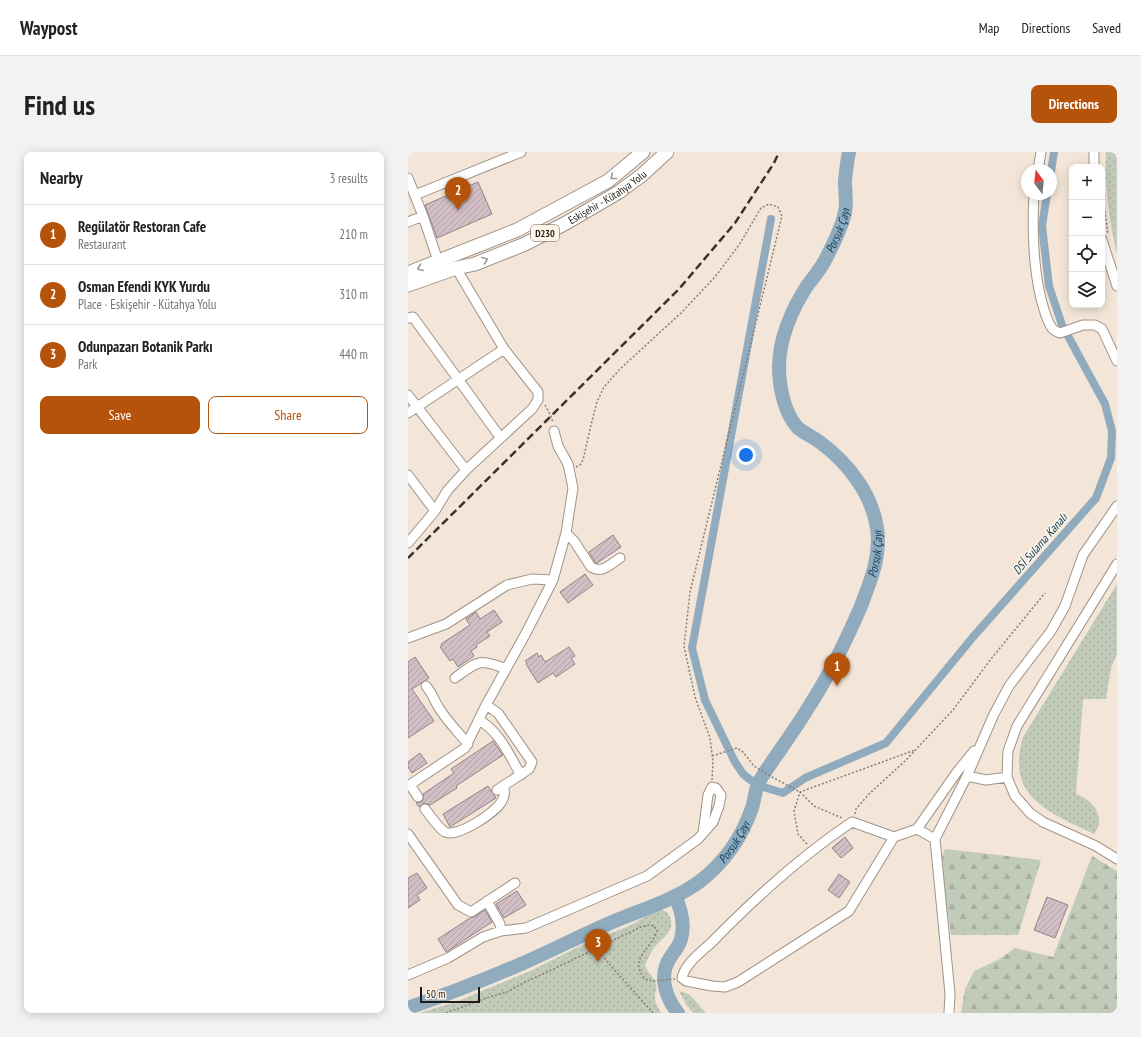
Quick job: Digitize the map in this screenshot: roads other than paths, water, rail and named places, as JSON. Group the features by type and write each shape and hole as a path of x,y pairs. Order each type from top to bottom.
{"highway":[{"name":"Eskişehir - Kütahya Yolu","path":"408,273 523,226 608,181 643,152"},
{"name":"Eskişehir - Kütahya Yolu","path":"408,285 456,268 475,264 525,244 566,223 619,192 642,175 667,152"}],"street":[{"path":"415,195 521,152"},
{"path":"1039,164 1041,152"},
{"path":"1094,152 1094,164"},
{"path":"408,178 438,261"},
{"path":"1034,200 1032,222 1034,254 1038,287 1046,316 1053,329 1060,334 1083,325 1095,325 1102,329 1117,360"},
{"path":"408,222 423,216"},
{"path":"1105,239 1117,286"},
{"path":"408,543 435,511 447,491 466,470 532,408 538,400 538,392 504,349 456,268"},
{"path":"408,318 413,317 500,437"},
{"path":"408,413 504,349"},
{"path":"408,395 466,470"},
{"path":"418,797 409,786 465,748 468,744 486,705 553,580 566,533 573,488 568,464 558,446 554,431"},
{"path":"408,475 435,511"},
{"path":"949,1013 950,994 936,839 967,776 994,714 1009,686 1051,631 1065,606 1084,555 1117,506"},
{"path":"566,533 574,541 594,569 602,570 620,558"},
{"path":"1117,564 1017,726 1008,751 1007,777 1016,796 1030,813 1043,822 1096,846 1117,858"},
{"path":"408,638 446,624 508,585 532,579 553,580"},
{"path":"455,678 472,665 481,662 492,663 506,669"},
{"path":"426,686 434,694 437,704 444,715 468,744"},
{"path":"425,808 433,820 445,832 456,833 465,830 499,805 504,796 500,788 531,767 531,760 498,713 486,705"},
{"path":"479,720 488,726 500,738 521,775"},
{"path":"894,837 849,911 738,982 725,987 686,981 682,978 683,973 690,963 769,887 812,850 852,822 894,837 917,829 957,772 981,742"},
{"path":"967,776 986,780 1007,777"},
{"path":"408,975 448,958 483,937 501,931 526,928 647,876 698,839 713,822 719,806 721,795 716,788 712,788"},
{"path":"917,829 936,839"},
{"path":"408,834 458,904 471,912 515,883"},
{"path":"487,901 500,924 501,931"}],"waterway":[{"name":"Porsuk Çayı","path":"408,1008 521,964 610,923 667,900 689,889 708,875 731,849 743,829 752,808 757,786 760,780 802,717 837,658 861,606 872,577 878,548 877,528 870,503 857,480 831,451 799,429 792,421 783,398 779,367 781,346 787,325 796,304 824,262 843,220 846,200 845,181 849,152"},
{"name":"DSİ Sulama Kanalı","path":"1052,164 1054,152"},
{"name":"DSİ Sulama Kanalı","path":"771,219 692,648 705,700 735,762 743,774 757,785 783,793 805,778 886,743 973,637 1096,498 1111,458 1112,431 1105,404 1062,325 1049,286 1042,226 1046,200"},
{"name":"Porsuk Çayı","path":"675,896 682,917 683,928 679,944 666,965 664,979 667,994 678,1013"}],"railway":[{"path":"408,558 679,289 735,223 774,163 779,152"}],"place":[{"name":"Osman Efendi KYK Yurdu","path":"458,210"},
{"name":"Regülatör Restoran Cafe","path":"837,686"},
{"name":"Odunpazarı Botanik Parkı","path":"598,962"}]}
